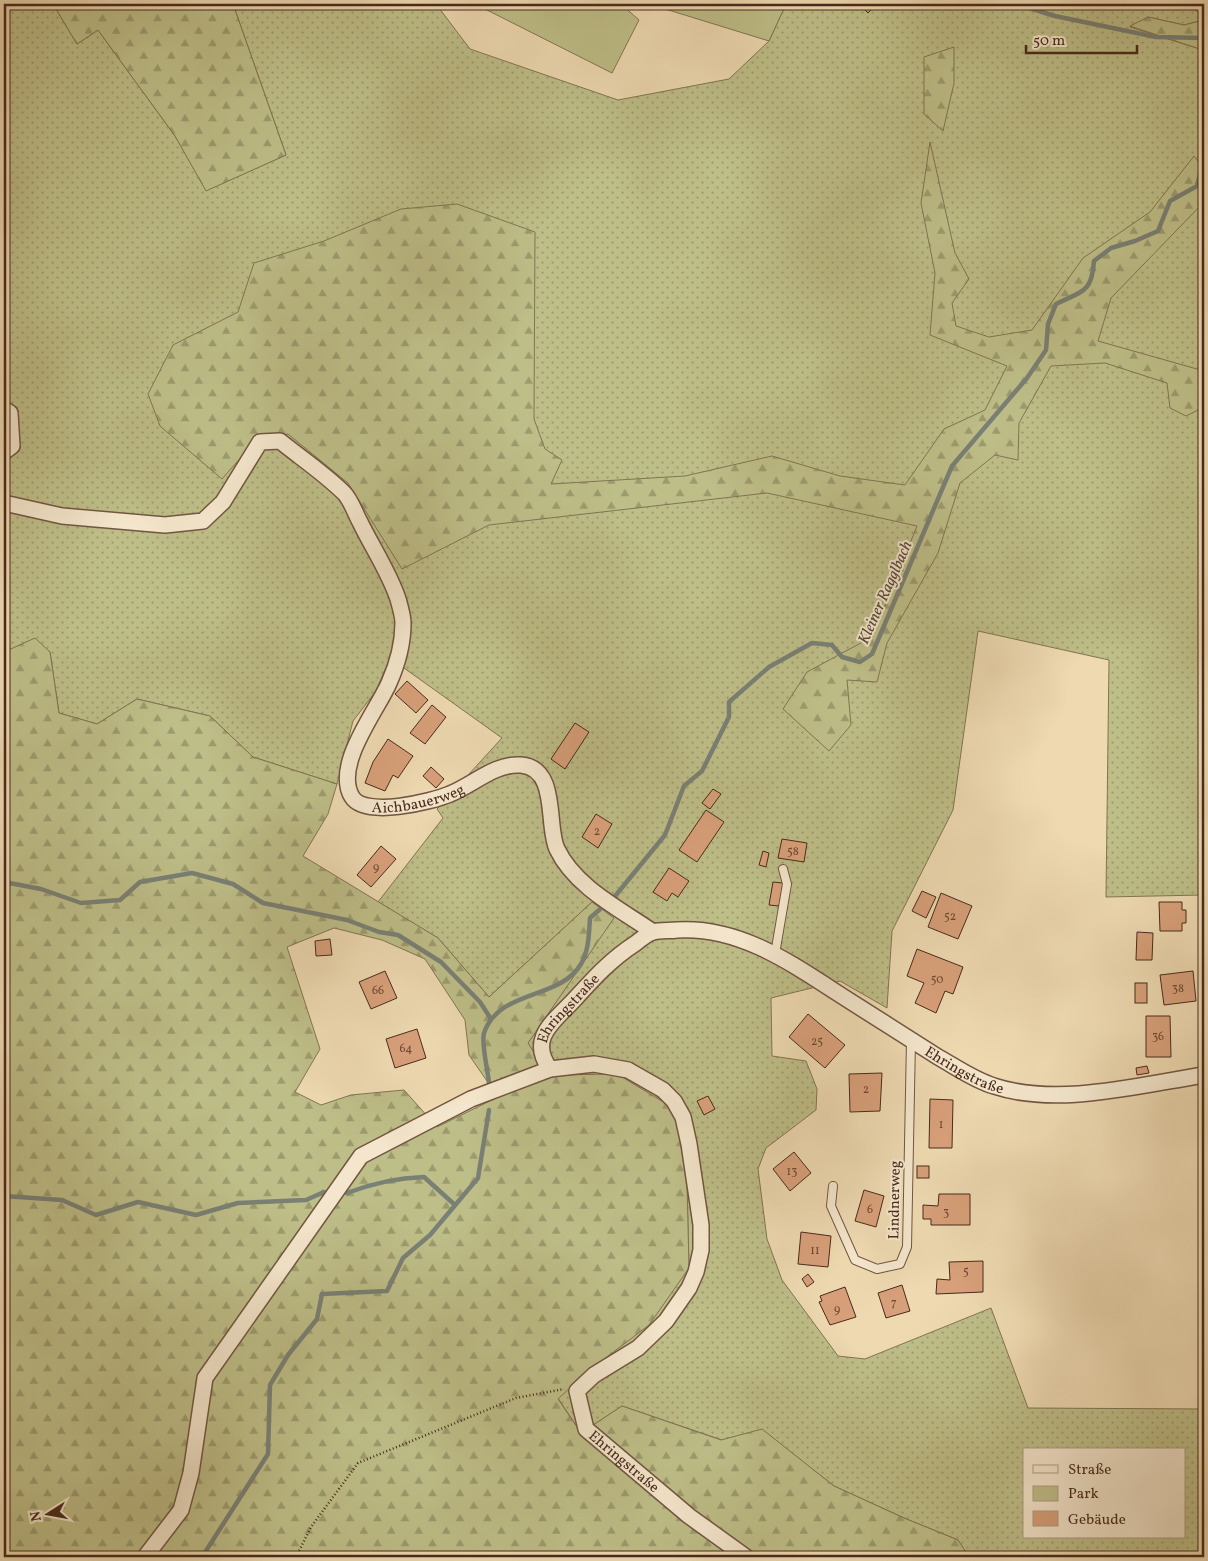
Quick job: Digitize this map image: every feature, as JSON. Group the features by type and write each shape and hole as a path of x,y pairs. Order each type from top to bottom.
{"street":[{"path":"4,409 10,413 12,446 4,452"},
{"name":"Aichbauerweg","path":"4,503 72,517 165,525 203,521 223,502 260,442 280,441 346,494 398,600 403,622 397,663 388,685 365,725 350,766 348,780 353,799 360,804 371,807 433,801 452,794 501,767 523,765 531,767 542,777 548,790 552,834 557,849 578,877 653,932"},
{"name":"Ehringstraße","path":"746,1557 689,1516 586,1429 576,1391 594,1374 638,1348 666,1321 689,1288 696,1272 700,1250 700,1225 689,1144 682,1117 674,1101 663,1090 628,1070 594,1064 550,1069 543,1060 540,1050 541,1041 548,1027 613,958 653,932 708,931 731,936 775,954 973,1077 994,1086 1021,1093 1091,1092 1204,1075"},
{"path":"145,1557 181,1510 190,1472 205,1378 361,1156 471,1099 550,1069"}],"lane":[{"path":"775,954 787,884 783,869"},
{"name":"Lindnerweg","path":"833,1186 831,1206 855,1260 877,1269 900,1264 907,1247 911,1040"}],"path":[{"path":"296,1557 311,1527 358,1463 516,1398 582,1385"}],"green space":[{"path":"4,4 53,4 77,44 98,30 175,136 207,190 286,155 233,4 436,4 470,49 618,100 729,79 769,41 786,4 1183,4 1204,15 1204,20 1184,25 1148,17 1130,27 1203,50 1200,107 1204,115 1203,895 1106,897 1109,660 978,631 953,810 892,931 887,1008 840,981 771,998 772,1056 806,1061 817,1089 816,1110 766,1148 758,1169 767,1239 782,1280 838,1356 865,1359 991,1308 1028,1408 1204,1409 1204,1557 969,1557 958,1540 834,1486 762,1430 722,1440 622,1406 581,1433 558,1398 587,1372 689,1268 687,1183 675,1109 559,1075 536,1056 528,1043 613,918 592,902 489,997 438,938 378,902 443,818 437,809 502,738 390,658 376,691 353,721 337,784 253,757 210,716 137,699 97,724 59,713 50,652 4,652"},
{"path":"53,4 233,4 286,155 206,191 175,136 98,30 77,44"},
{"path":"480,4 621,4 639,20 612,73 479,6"},
{"path":"649,4 786,4 769,41"},
{"path":"1148,17 1184,25 1204,20 1204,115 1200,108 1203,50 1130,26"},
{"path":"954,47 954,83 943,131 924,114 924,57"},
{"path":"930,142 955,253 969,279 952,303 956,326 989,337 1032,330 1083,258 1150,212 1194,156 1204,169 1204,202 1111,298 1098,341 1204,371 1204,407 1186,416 1170,408 1167,383 1105,363 1051,366 1019,423 1018,460 995,455 960,483 938,553 887,643 877,682 847,680 851,725 829,751 783,709 807,672 872,637 917,526 767,493 489,525 402,569 348,483 288,434 259,437 222,479 160,426 148,394 173,345 238,312 254,263 324,241 401,209 457,204 535,232 534,419 545,449 562,460 551,484 685,476 772,456 840,476 905,485 944,429 985,410 1007,366 930,335 935,273 921,203"},
{"path":"35,638 50,652 59,713 97,724 137,699 210,716 253,757 337,784 328,814 303,856 438,938 489,997 592,902 614,918 528,1043 536,1056 559,1075 617,1074 675,1109 687,1183 689,1268 649,1325 587,1372 558,1399 581,1433 622,1406 721,1440 762,1429 834,1486 958,1540 969,1557 4,1557 4,652","holes":["334,928 382,940 425,959 465,1020 469,1055 498,1097 437,1127 404,1090 351,1095 321,1105 295,1092 320,1049 287,947"]}],"building":[{"path":"859,4 871,4 874,6 868,13"},
{"path":"407,681 428,700 416,713 395,694"},
{"path":"432,705 446,717 425,744 410,733"},
{"path":"575,723 589,732 565,769 551,759"},
{"path":"388,739 413,756 398,778 393,775 385,791 365,783 373,762"},
{"path":"431,767 444,779 436,788 423,776"},
{"path":"713,789 721,794 710,809 702,803"},
{"path":"706,810 724,822 697,862 679,850"},
{"path":"596,814 612,824 598,848 582,837"},
{"path":"782,839 807,843 804,862 778,858"},
{"path":"381,846 396,859 371,887 357,875"},
{"path":"763,851 769,853 766,867 759,865"},
{"path":"669,868 689,881 678,897 672,893 667,901 653,892"},
{"path":"773,882 783,883 779,906 769,905"},
{"path":"922,891 936,897 926,918 912,911"},
{"path":"941,893 972,906 958,939 928,927"},
{"path":"1159,902 1182,902 1182,910 1186,910 1186,923 1182,923 1182,931 1160,931"},
{"path":"1137,932 1153,933 1152,960 1136,960"},
{"path":"330,939 332,955 316,956 315,941"},
{"path":"917,949 963,967 953,994 945,991 936,1013 915,1003 924,983 907,976"},
{"path":"385,971 397,998 371,1009 359,982"},
{"path":"1193,971 1196,1001 1164,1005 1160,975"},
{"path":"1135,983 1147,983 1147,1003 1135,1003"},
{"path":"808,1014 845,1045 825,1068 789,1037"},
{"path":"1146,1016 1170,1016 1171,1057 1146,1057"},
{"path":"417,1029 426,1058 395,1068 386,1039"},
{"path":"1147,1066 1149,1073 1137,1075 1136,1068"},
{"path":"882,1073 880,1111 850,1112 849,1074"},
{"path":"708,1096 715,1109 704,1115 697,1101"},
{"path":"930,1099 953,1100 952,1148 929,1148"},
{"path":"794,1152 811,1173 790,1191 773,1169"},
{"path":"917,1166 929,1166 929,1178 917,1178"},
{"path":"864,1190 884,1196 876,1227 855,1221"},
{"path":"939,1194 970,1194 970,1225 931,1225 931,1219 923,1219 923,1205 938,1206"},
{"path":"801,1232 831,1236 828,1267 798,1264"},
{"path":"983,1261 983,1292 936,1294 937,1279 950,1280 949,1262"},
{"path":"808,1274 814,1282 807,1287 802,1279"},
{"path":"902,1285 910,1311 886,1318 878,1293"},
{"path":"845,1287 856,1317 830,1325 819,1302 822,1301 820,1296"}],"waterway":[{"path":"1016,4 1055,16 1156,37 1204,38"},
{"name":"Kleiner Ragglbach","path":"489,1083 483,1038 492,1019 516,1001 559,984 581,964 587,947 590,918 616,895 665,835 684,786 702,771 729,717 729,702 769,667 812,643 832,645 842,657 860,662 872,654 952,466 1027,378 1046,350 1048,324 1056,304 1084,290 1091,279 1094,261 1111,248 1135,241 1158,231 1170,201 1197,186 1204,157"},
{"path":"4,882 41,889 81,903 120,900 140,882 192,873 233,884 263,903 347,920 379,932 398,935 441,962 480,1002 491,1019"},
{"name":"Kleiner Ragglbach","path":"202,1557 268,1454 270,1385 288,1355 317,1319 322,1294 387,1291 403,1258 430,1235 478,1178 489,1110"},
{"path":"347,1193 385,1182 424,1177 455,1205"},
{"path":"4,1196 62,1200 96,1215 138,1202 196,1215 238,1203 306,1200 324,1192"}]}
